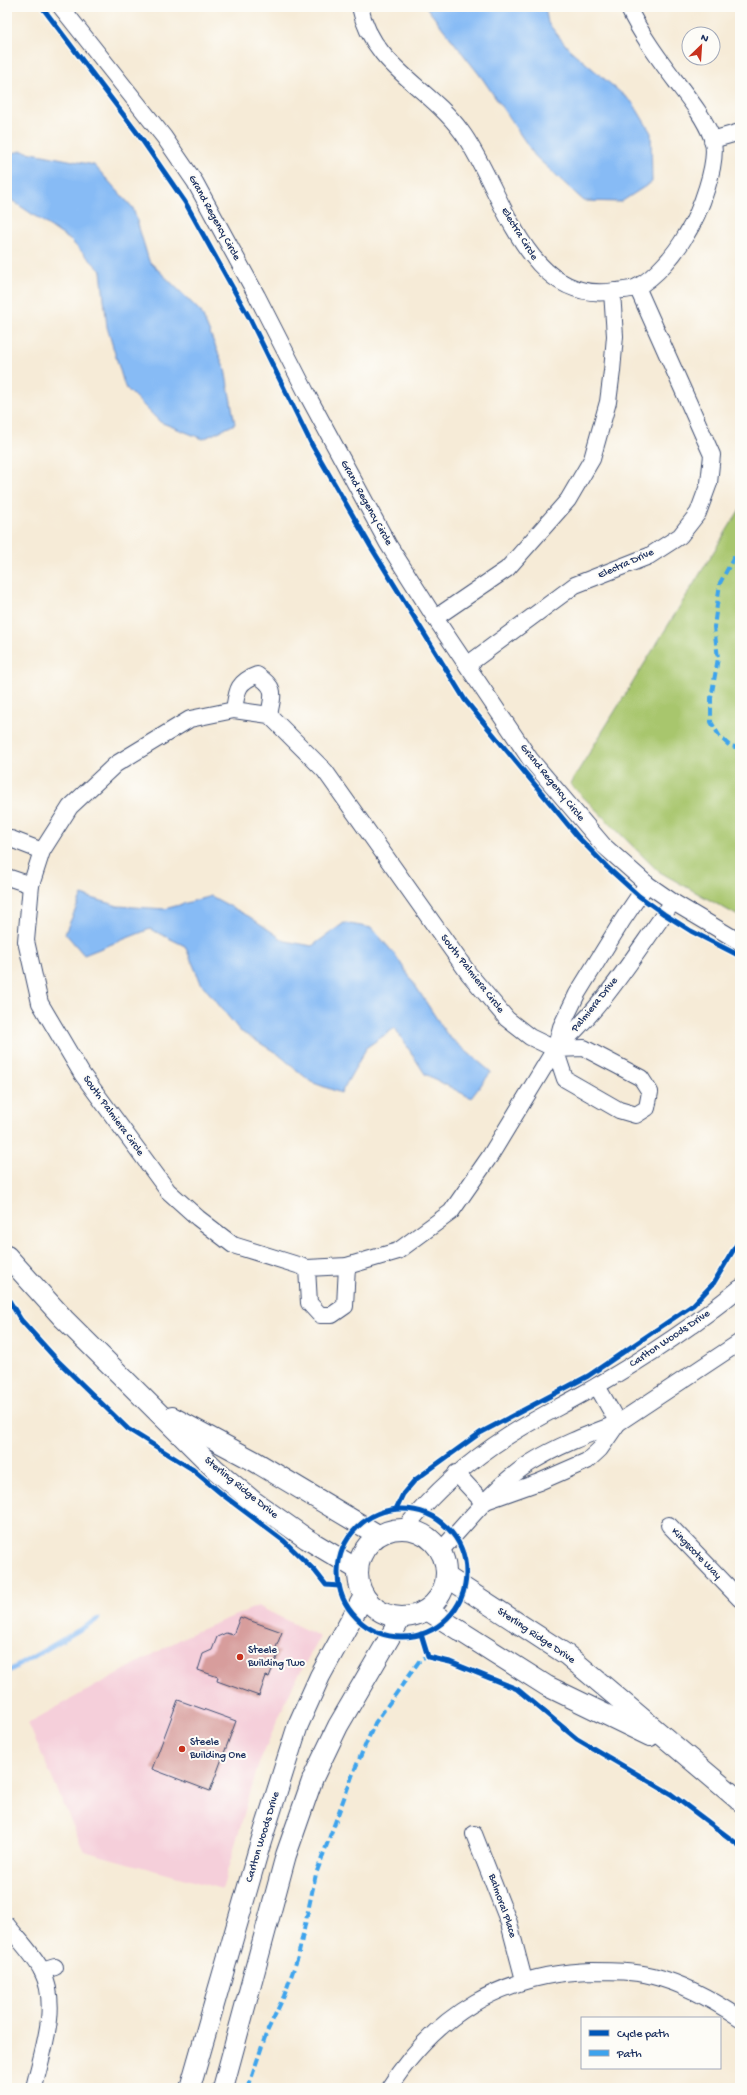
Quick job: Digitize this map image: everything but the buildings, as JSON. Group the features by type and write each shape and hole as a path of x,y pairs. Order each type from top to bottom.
{"street":[{"name":"Grand Regency Circle","path":"61,7 164,137 195,182 258,296 309,398 384,537 435,618 530,759 604,846 647,884 673,902 740,942"},
{"name":"Electra Circle","path":"360,7 364,25 376,46 394,66 446,112 462,132 483,166 499,201 531,256 544,270 559,282 578,289 599,293 637,287 663,266 679,247 692,227 702,205 712,162 712,140 699,112 652,49 637,26 628,7"},
{"path":"712,140 740,132"},
{"name":"Electra Drive","path":"467,665 576,585 649,556 674,540 680,536 698,513 709,483 712,455 637,287"},
{"path":"435,618 507,570 568,500 592,459 608,402 612,371 615,336 612,292"},
{"path":"234,710 237,689 247,678 257,675 268,682 273,694 269,715"},
{"name":"South Palmiera Circle","path":"234,710 269,715 325,771 469,974 507,1019 530,1037 555,1049 490,1156 451,1212 398,1251 346,1266 307,1268 233,1245 198,1218 168,1191 82,1074 40,1003 26,941 31,885 42,851 70,807 116,764 190,719 234,710"},
{"path":"7,840 11,839 42,851"},
{"path":"7,877 31,885"},
{"name":"Palmiera Drive","path":"555,1049 561,1027 577,994 622,921 647,884"},
{"name":"Palmiera Drive","path":"555,1049 570,1036 596,1008 673,902"},
{"path":"584,1048 642,1078 650,1092 647,1108 636,1115 619,1110 565,1079 555,1049 584,1048"},
{"name":"Sterling Ridge Drive","path":"8,1260 64,1319 216,1470 253,1501 307,1539 357,1569"},
{"path":"307,1268 309,1303 320,1315 332,1315 345,1306 346,1266"},
{"name":"Carlton Woods Drive","path":"405,1528 419,1511 456,1473 509,1435 597,1386 712,1311 740,1288"},
{"path":"441,1550 483,1502 530,1463 586,1436 618,1423 740,1342"},
{"path":"597,1386 618,1423"},
{"name":"Sterling Ridge Drive","path":"154,1407 254,1461 378,1535"},
{"path":"483,1502 539,1482 587,1461 600,1449 618,1423"},
{"path":"456,1473 483,1502"},
{"name":"Kingscote Way","path":"669,1526 740,1599"},
{"path":"405,1528 426,1535 441,1550 446,1564 447,1577 444,1590 437,1601 428,1610 414,1616 401,1618 380,1612 364,1596 358,1583 357,1569 364,1550 378,1535 391,1530 405,1528"},
{"name":"Sterling Ridge Drive","path":"447,1577 567,1655 675,1749 740,1802"},
{"name":"Carlton Woods Drive","path":"190,2088 259,1848 298,1725 320,1676 364,1596"},
{"name":"Sterling Ridge Drive","path":"428,1610 547,1686 675,1749"},
{"path":"223,2088 286,1855 312,1778 338,1726 401,1618"},
{"name":"Balmoral Place","path":"474,1834 509,1923 524,1980"},
{"path":"259,1848 286,1855"},
{"path":"7,1925 49,1969 49,2022 34,2088"},
{"path":"389,2088 415,2052 454,2016 500,1989 524,1980 576,1971 629,1972 652,1976 699,1994 740,2018"}],"shaded area":[{"path":"258,1606 320,1637 292,1687 259,1763 222,1889 84,1851 28,1723 188,1635"}],"green space":[{"path":"740,509 740,917 658,871 570,784"}],"water":[{"path":"426,7 545,7 548,23 569,49 633,103 651,133 652,182 621,202 584,201 535,156 482,78"},
{"path":"22,151 94,165 133,208 149,261 201,312 225,369 235,424 203,439 160,422 125,387 107,327 101,271 70,240 7,197 7,154"},
{"path":"82,895 118,906 165,909 211,896 250,917 285,941 312,946 344,923 372,928 396,956 448,1036 491,1072 471,1098 425,1074 395,1028 367,1047 341,1093 311,1082 278,1054 240,1031 201,983 185,946 150,929 84,955 65,933"}],"waterway":[{"path":"7,1672 98,1619"}],"marked path":[{"path":"740,546 720,583 714,627 718,658 711,698 711,722 720,737 730,746 740,748"},
{"path":"248,2088 266,2034 284,1996 298,1957 316,1874 354,1771 375,1723 420,1660 428,1657"}],"cycle path":[{"path":"42,7 138,134 185,202 250,319 312,445 371,547 465,700 578,837 607,867 639,896 664,914 691,931 740,956"},
{"path":"396,1509 403,1494 415,1480 480,1433 588,1376 693,1305 713,1284 740,1239"},
{"path":"7,1297 21,1320 58,1361 128,1429 192,1469 223,1495 284,1541 315,1571 326,1585 339,1586"},
{"path":"402,1509 426,1514 447,1528 461,1549 466,1573 461,1597 447,1618 426,1632 402,1637 378,1632 357,1618 343,1597 338,1573 343,1549 357,1528 378,1514 402,1509"},
{"path":"421,1634 428,1657 450,1662 517,1689 577,1739 671,1794 740,1846"}],"place":[{"name":"Steele Building Two","path":"240,1657"},
{"name":"Steele Building One","path":"182,1749"}]}
